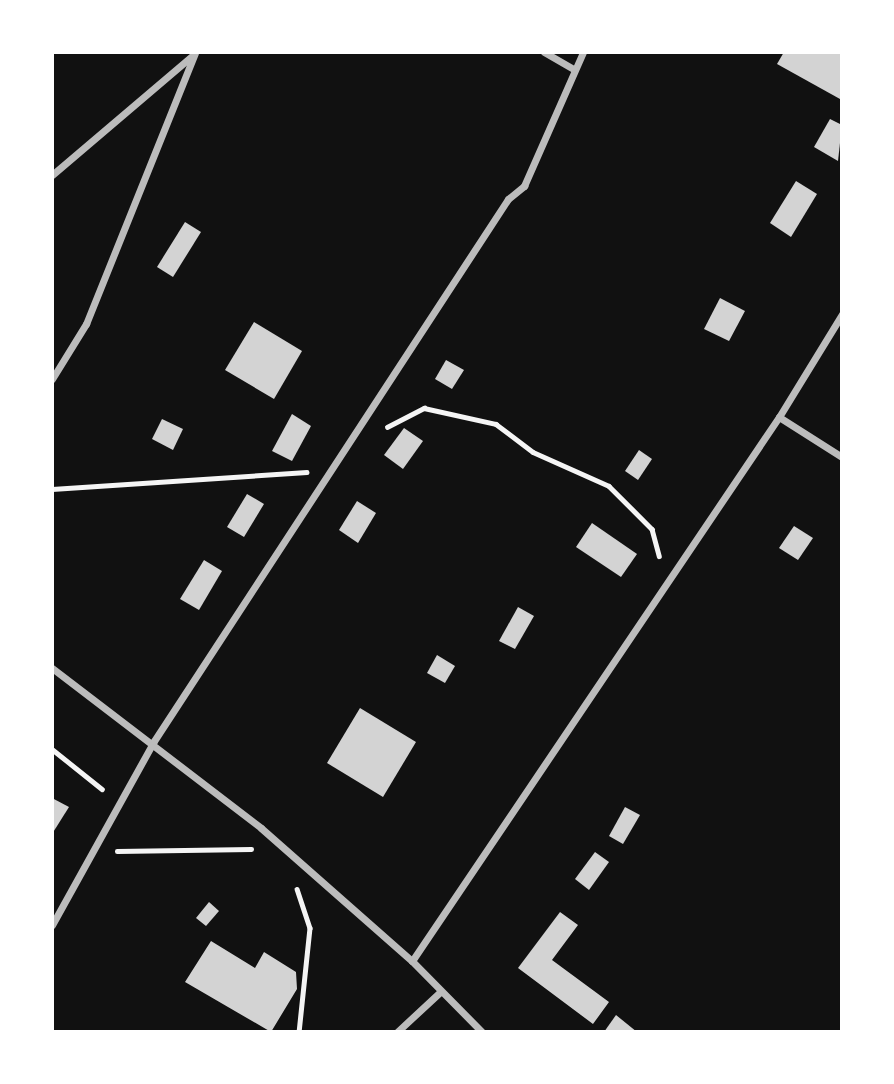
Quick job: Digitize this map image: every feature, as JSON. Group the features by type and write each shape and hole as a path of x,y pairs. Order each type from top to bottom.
{"street":[{"path":"544,52 573,69"},
{"path":"52,925 153,741 334,470 509,199 524,186 573,69 583,52"},
{"path":"52,174 195,53"},
{"path":"52,379 86,324 195,53"},
{"path":"412,961 779,417 842,314"},
{"path":"779,417 842,457"},
{"path":"52,668 153,741 284,849 412,961 440,992 482,1031"},
{"path":"397,1031 440,992"}],"path":[{"path":"383,430 424,408 496,424 533,452 609,486 652,529 666,583"},
{"path":"52,489 334,470"},
{"path":"52,749 120,803"},
{"path":"92,854 148,846 284,849 310,928 299,1031"}],"building":[{"path":"784,52 842,52 840,99 777,64"},
{"path":"830,119 842,125 838,161 814,147"},
{"path":"796,181 817,194 791,237 770,223"},
{"path":"185,222 201,232 173,277 157,267"},
{"path":"720,298 745,311 729,341 704,329"},
{"path":"254,322 302,351 274,399 225,370"},
{"path":"446,360 464,370 452,389 435,379"},
{"path":"292,414 311,426 292,461 272,451"},
{"path":"162,419 183,429 173,450 152,439"},
{"path":"404,428 423,441 403,469 384,455"},
{"path":"639,450 652,459 638,480 625,471"},
{"path":"247,494 264,504 244,537 227,527"},
{"path":"357,501 376,513 358,543 339,530"},
{"path":"592,523 637,554 621,577 576,547"},
{"path":"794,526 813,538 798,560 779,548"},
{"path":"204,560 222,571 199,610 180,599"},
{"path":"518,607 534,616 515,649 499,641"},
{"path":"437,655 455,666 445,683 427,673"},
{"path":"360,708 416,742 383,797 327,763"},
{"path":"52,798 69,807 52,834"},
{"path":"625,807 640,815 623,844 609,836"},
{"path":"595,852 609,862 589,890 575,879"},
{"path":"209,902 219,911 206,926 196,918"},
{"path":"560,912 578,925 552,960 609,1002 593,1024 518,968"},
{"path":"211,941 255,968 264,952 296,972 297,989 271,1032 185,982"},
{"path":"616,1015 637,1032 604,1032"}]}
